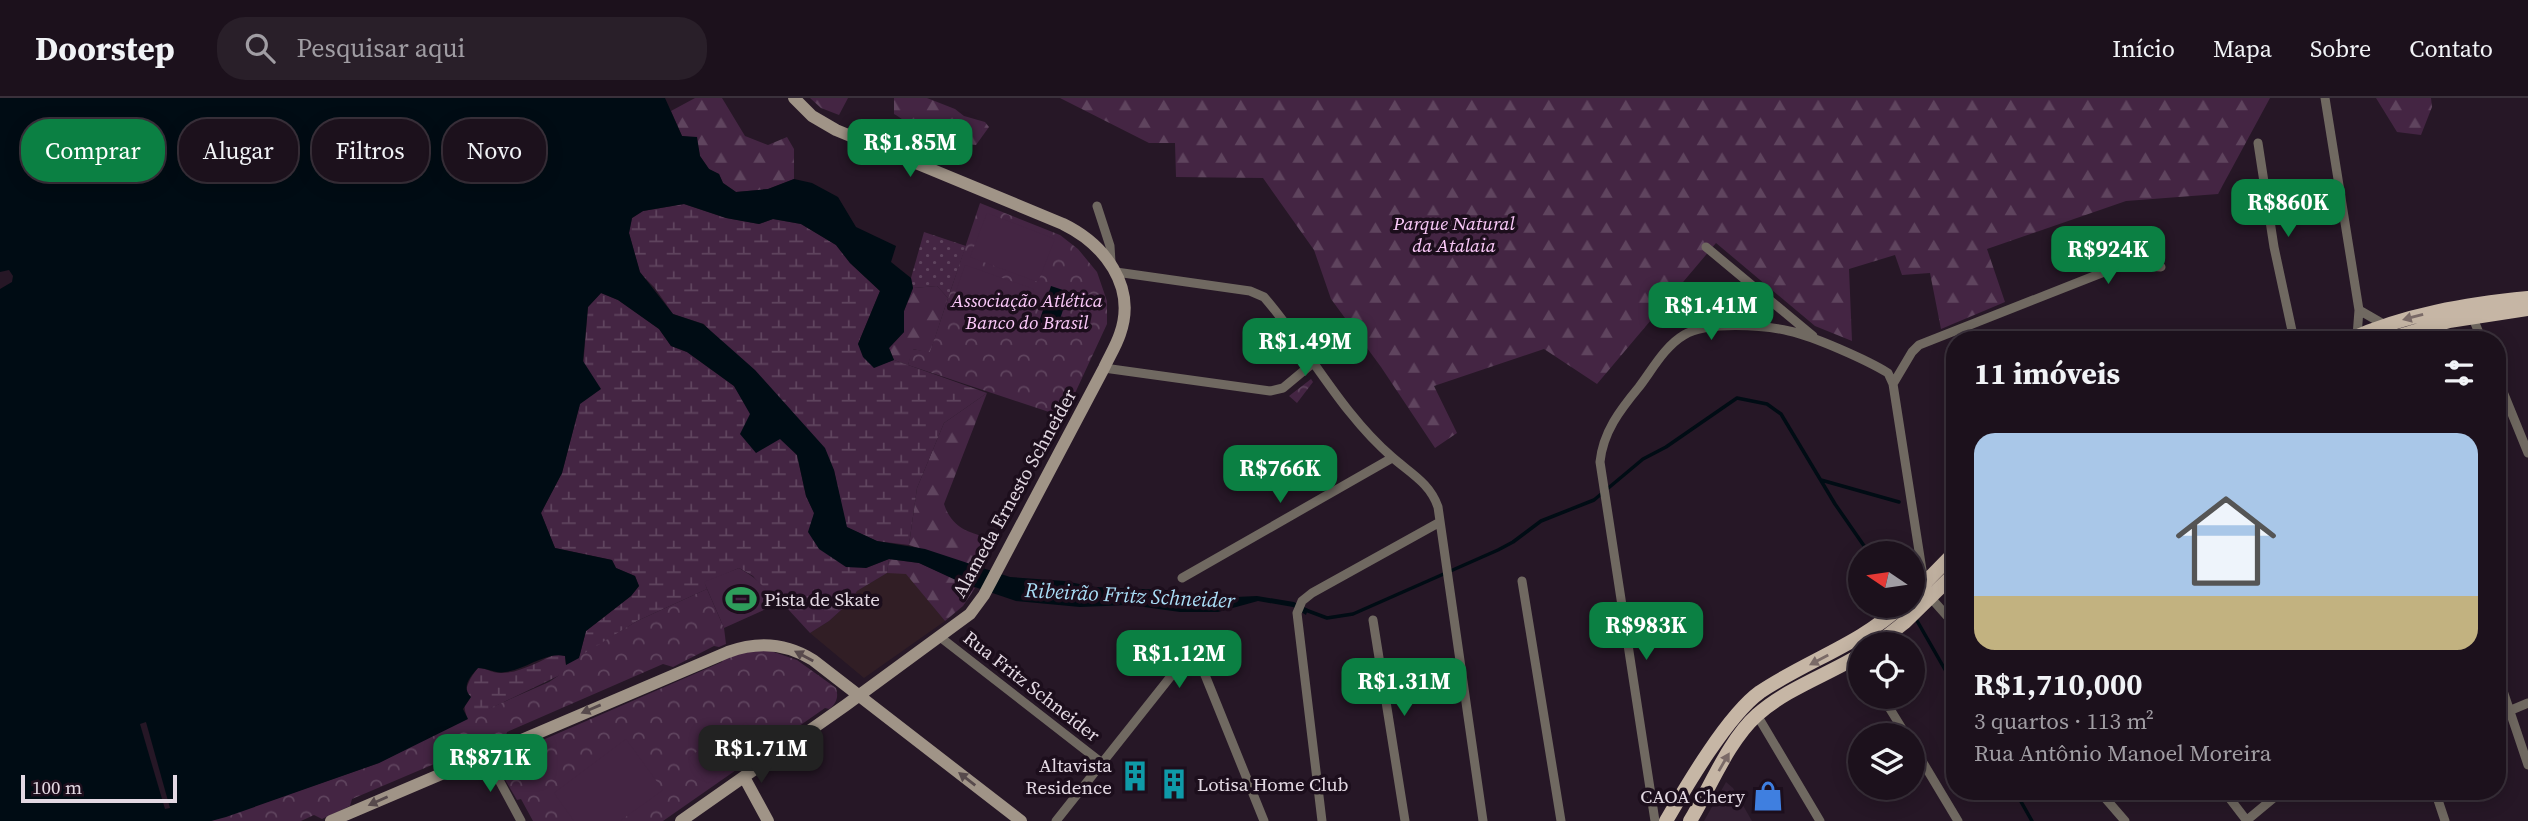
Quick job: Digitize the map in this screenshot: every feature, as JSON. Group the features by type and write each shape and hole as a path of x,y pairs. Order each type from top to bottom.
{"main road":[{"path":"794,98 812,116 853,138 1076,230 1097,246 1113,267"},
{"name":"Alameda Ernesto Schneider","path":"681,821 970,614 984,595 1121,332 1123,295 1113,267"},
{"path":"2397,331 2448,309 2528,298"},
{"path":"2408,331 2472,316 2528,309"},
{"path":"1925,590 1946,563"},
{"path":"1925,592 1946,579"},
{"path":"1666,821 1727,726 1746,704 1770,686 1891,618"},
{"path":"331,821 728,652 755,645 784,647 802,653 1021,821"},
{"path":"1690,821 1738,737 1757,715 1775,701 1848,663"},
{"path":"744,777 768,821"}],"street":[{"path":"2325,98 2359,310 2354,331"},
{"path":"2258,143 2274,247 2292,331"},
{"path":"1097,206 1111,246 1113,267 1258,293 1268,302 1360,425 1392,458 1430,488 1438,507 1446,557 1483,821"},
{"path":"1706,247 1819,342"},
{"path":"1955,331 2122,265 2161,267"},
{"path":"2359,310 2381,331"},
{"path":"2472,316 2478,331"},
{"path":"1655,821 1600,462 1607,432 1670,348 1683,335 1696,329 1735,326 1775,328 1819,342 1884,370 1891,376 1893,384 1914,541"},
{"path":"1893,384 1919,345 1946,334"},
{"path":"1104,368 1270,391 1283,388 1313,363"},
{"path":"2506,399 2528,453"},
{"path":"1182,578 1392,458"},
{"path":"1322,821 1297,613 1302,601 1312,593 1440,522"},
{"path":"1522,581 1561,821"},
{"path":"1925,599 1946,617"},
{"path":"1373,620 1405,821"},
{"name":"Rua Fritz Schneider","path":"940,637 1102,763"},
{"path":"1056,821 1183,661 1193,657 1203,670 1264,821"},
{"path":"2506,700 2528,765"},
{"path":"2506,713 2528,703"},
{"path":"1757,715 1820,821"},
{"path":"485,754 521,821"},
{"path":"1925,766 1958,821"},
{"path":"2107,800 2125,821"},
{"path":"2231,800 2247,821 2271,800"},
{"path":"2438,800 2445,821"}],"shaded area":[{"path":"887,573 906,573 945,621 864,678 810,633 829,621 851,601 857,591"},
{"path":"1726,782 1733,788 1752,821 1704,821"}],"green space":[{"path":"695,98 722,98 745,136 768,145 787,137 794,149 794,179 768,189 736,192 723,183 719,174 709,169 700,156 696,138 682,136 671,111"},
{"path":"810,98 848,98 839,115 821,108"},
{"path":"894,98 927,98 955,109 964,116 985,122 989,127 976,145 967,144 948,150 938,145 930,132 913,126 894,114"},
{"name":"Parque Natural da Atalaia","path":"1060,98 2270,98 2218,194 2126,201 1987,249 2005,302 1941,329 1930,273 1902,275 1895,255 1849,269 1852,341 1815,326 1716,243 1597,384 1544,349 1434,386 1457,433 1435,448 1331,299 1314,250 1263,178 1176,177 1175,143 1149,143"},
{"path":"2376,98 2431,98 2432,107 2421,135 2397,132"},
{"name":"Associação Atlética Banco do Brasil","path":"980,203 1060,235 1078,249 1097,272 1107,301 1107,324 1064,417 908,365 912,349 930,352"},
{"path":"684,204 726,218 759,224 773,219 801,224 836,245 850,263 880,291 858,344 874,367 894,360 987,393 944,423 917,488 909,545 877,541 846,527 834,470 704,324 673,314 654,287 640,273 629,233 632,218 643,211"},
{"path":"987,213 1055,239 1038,282 970,257"},
{"path":"924,232 966,246 948,298 937,286 913,288 911,278"},
{"path":"965,265 1034,289 1019,333 950,309"},
{"path":"937,286 948,298 930,353 913,349 908,365 894,360 889,348 904,332 904,311 913,288"},
{"path":"601,293 618,300 659,329 671,346 687,352 734,386 751,414 797,455 806,496 814,513 866,568 889,559 887,573 857,591 851,601 829,621 810,633 775,595 769,596 753,576 739,568 705,583 707,589 637,621 579,658 586,631 631,596 639,586 635,576 616,568 612,560 555,548 541,513 562,473 580,404 588,307"},
{"path":"1311,379 1313,382 1297,403 1289,396"},
{"path":"987,393 944,504 952,519 963,529 993,539 983,569 909,545 917,488 944,423"},
{"path":"889,559 919,563 975,588 963,606 945,621 906,574 887,573"},
{"name":"Pista de Skate","path":"739,568 763,586 770,602 766,609 724,628 704,582"},
{"path":"707,589 724,628 726,644 714,646 673,667 663,664 507,732 505,739 463,758 453,756 352,799 350,806 322,819 314,815 301,821 211,821 379,763 458,722 549,682 558,676 562,667 637,621"},
{"path":"768,650 797,660 836,688 835,703 663,821 533,821 497,766 498,757 510,750 515,752 722,662 723,658 745,651"},
{"path":"556,654 565,656 566,665 558,676 468,719 464,706 466,692 470,679 478,668 507,673"},
{"path":"746,722 761,742 754,747 740,727"},
{"path":"734,725 752,751 707,784 688,758"},
{"path":"626,739 663,790 620,821 574,821 554,793"}],"water":[{"path":"0,98 665,98 682,136 697,137 700,156 709,169 719,174 723,183 736,192 768,189 794,179 812,183 838,197 856,227 896,246 891,262 911,278 913,288 904,311 904,332 889,348 894,360 874,368 863,357 858,344 880,291 850,263 836,245 801,224 773,219 759,224 726,218 684,204 643,211 632,218 629,233 640,272 673,314 703,324 755,370 825,448 834,470 847,527 877,541 925,549 1010,577 1064,581 1095,587 1166,590 1214,598 1257,596 1294,602 1308,609 1306,615 1293,607 1258,601 1218,612 1180,612 1130,605 1080,607 1016,601 960,582 919,563 889,559 866,568 846,567 819,549 808,532 814,513 806,496 797,455 780,439 756,453 740,434 750,414 734,386 687,352 671,346 659,329 618,300 601,293 588,307 583,361 601,389 580,404 562,473 541,513 555,548 612,560 616,568 635,576 639,586 631,596 586,631 579,658 566,665 565,656 550,656 513,671 478,668 467,686 471,697 463,709 468,719 379,763 226,817 211,821 0,821 0,289 12,282 13,276 9,270 0,272"},
{"path":"1051,286 1069,292 1057,328 1039,322"}],"pier":[{"path":"146,722 170,808 165,809 140,724"}],"waterway":[{"name":"Ribeirão Fritz Schneider","path":"1303,609 1327,618 1353,614 1498,550 1541,521 1594,500 1643,459 1666,447 1737,398 1767,404 1781,414 1861,541"},
{"path":"1821,480 1899,502"},
{"name":"Ribeirão Fritz Schneider","path":"1916,619 1946,671"},
{"name":"Ribeirão Fritz Schneider","path":"2020,800 2032,821"}],"place":[{"name":"Pista de Skate","path":"741,599"},
{"name":"Altavista Residence","path":"1135,776"},
{"name":"Lotisa Home Club","path":"1174,784"},
{"name":"CAOA Chery","path":"1768,796"}]}
